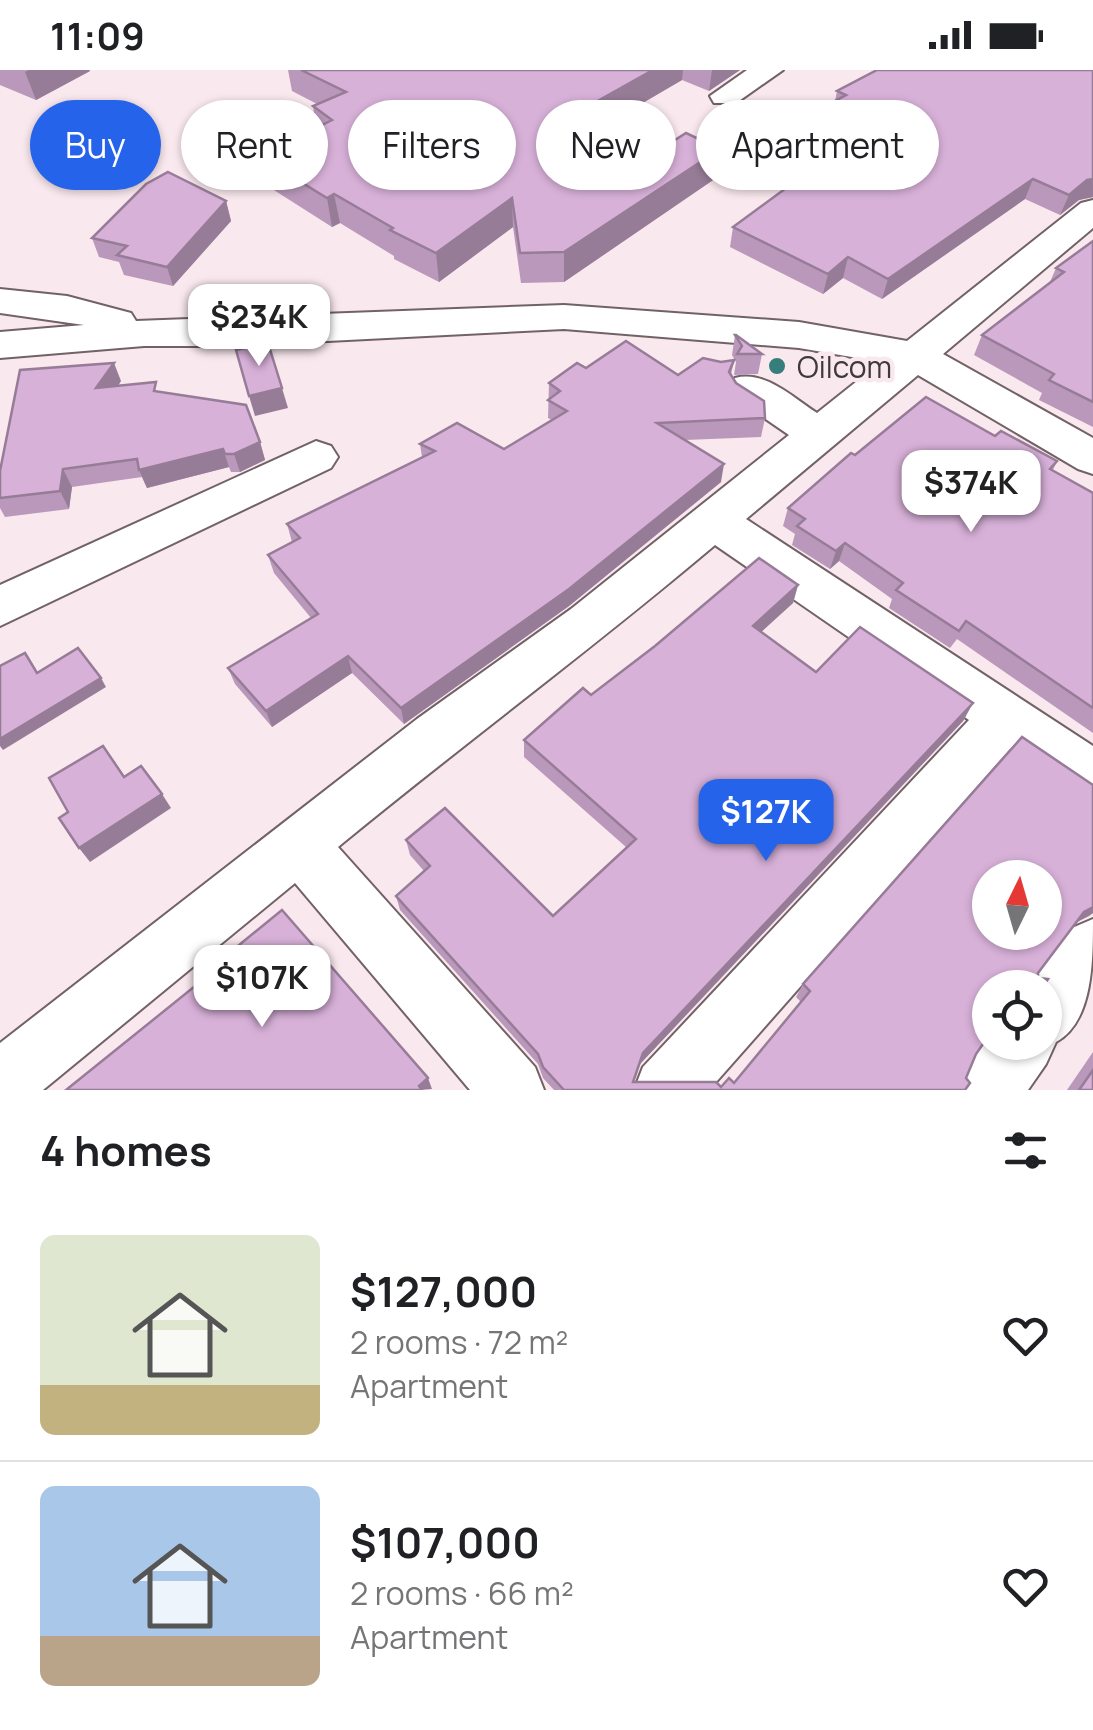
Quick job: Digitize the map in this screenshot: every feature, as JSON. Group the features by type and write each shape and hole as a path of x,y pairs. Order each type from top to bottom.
{"street":[{"path":"725,96 768,70"},
{"path":"0,1084 298,844 588,623 915,355 1082,232"},
{"path":"0,301 98,315 144,333"},
{"path":"0,345 144,333 230,333 564,318 690,324 800,335 915,355 1093,458"},
{"path":"690,324 705,356 818,434"},
{"path":"0,607 316,457"},
{"path":"713,520 1093,776"},
{"path":"666,1090 1006,716"},
{"path":"298,844 512,1090"},
{"path":"1062,992 1093,949"},
{"path":"989,1090 1011,1060"}],"building":[{"path":"301,70 653,70 600,100 536,100 536,190 658,190 564,252 520,253 512,198 436,253 390,230 393,228 334,194 327,198 314,190 328,190 328,122 332,120 328,117 327,100 346,92"},
{"path":"877,70 1093,70 1093,179 1069,195 1033,179 888,279 848,257 828,274 733,227 783,190 939,190 939,100 837,100 846,95 837,91"},
{"path":"686,133 696,138 696,165 676,178 676,139"},
{"path":"168,172 181,178 181,190 204,190 226,201 167,267 117,255 127,246 92,238 140,190 161,190 161,176"},
{"path":"1093,241 1093,402 1049,380 1054,374 982,335 1064,272 1056,268"},
{"path":"735,335 762,354 737,354 742,346"},
{"path":"626,341 678,375 703,358 734,360 729,372 736,383 764,401 765,418 657,423 724,464 569,589 401,708 348,656 266,711 228,668 318,614 268,555 300,538 287,524 435,451 420,444 457,423 504,449 567,411 548,400 560,391 549,383 577,363 586,368"},
{"path":"268,343 282,388 249,396 236,350"},
{"path":"114,363 96,388 156,382 154,391 246,405 260,442 234,454 225,454 223,449 139,470 137,459 63,469 60,491 0,498 0,471 20,370"},
{"path":"926,397 995,436 1001,431 1057,461 1050,469 1093,493 1093,708 966,621 959,631 896,590 903,583 845,543 836,551 797,526 805,519 788,508 851,453 855,455"},
{"path":"759,558 798,585 753,626 816,672 860,627 973,703 643,1053 633,1082 716,1082 721,1087 729,1078 734,1083 810,991 803,984 1022,737 1093,785 1093,907 1084,912 1062,941 1062,860 972,860 972,950 1055,950 1040,970 972,970 974,1060 965,1090 564,1090 543,1067 538,1054 396,896 430,866 406,840 445,808 553,916 636,839 524,740 583,688 591,695"},
{"path":"78,648 101,678 0,739 0,666 25,653 37,673"},
{"path":"103,746 124,777 141,766 162,794 79,848 59,818 68,812 49,778"},
{"path":"282,910 428,1078 419,1086 422,1090 66,1090 220,966 217,963"},
{"path":"1093,1070 1093,1090 1079,1090"}],"place":[{"name":"Oilcom","path":"777,366"}]}
